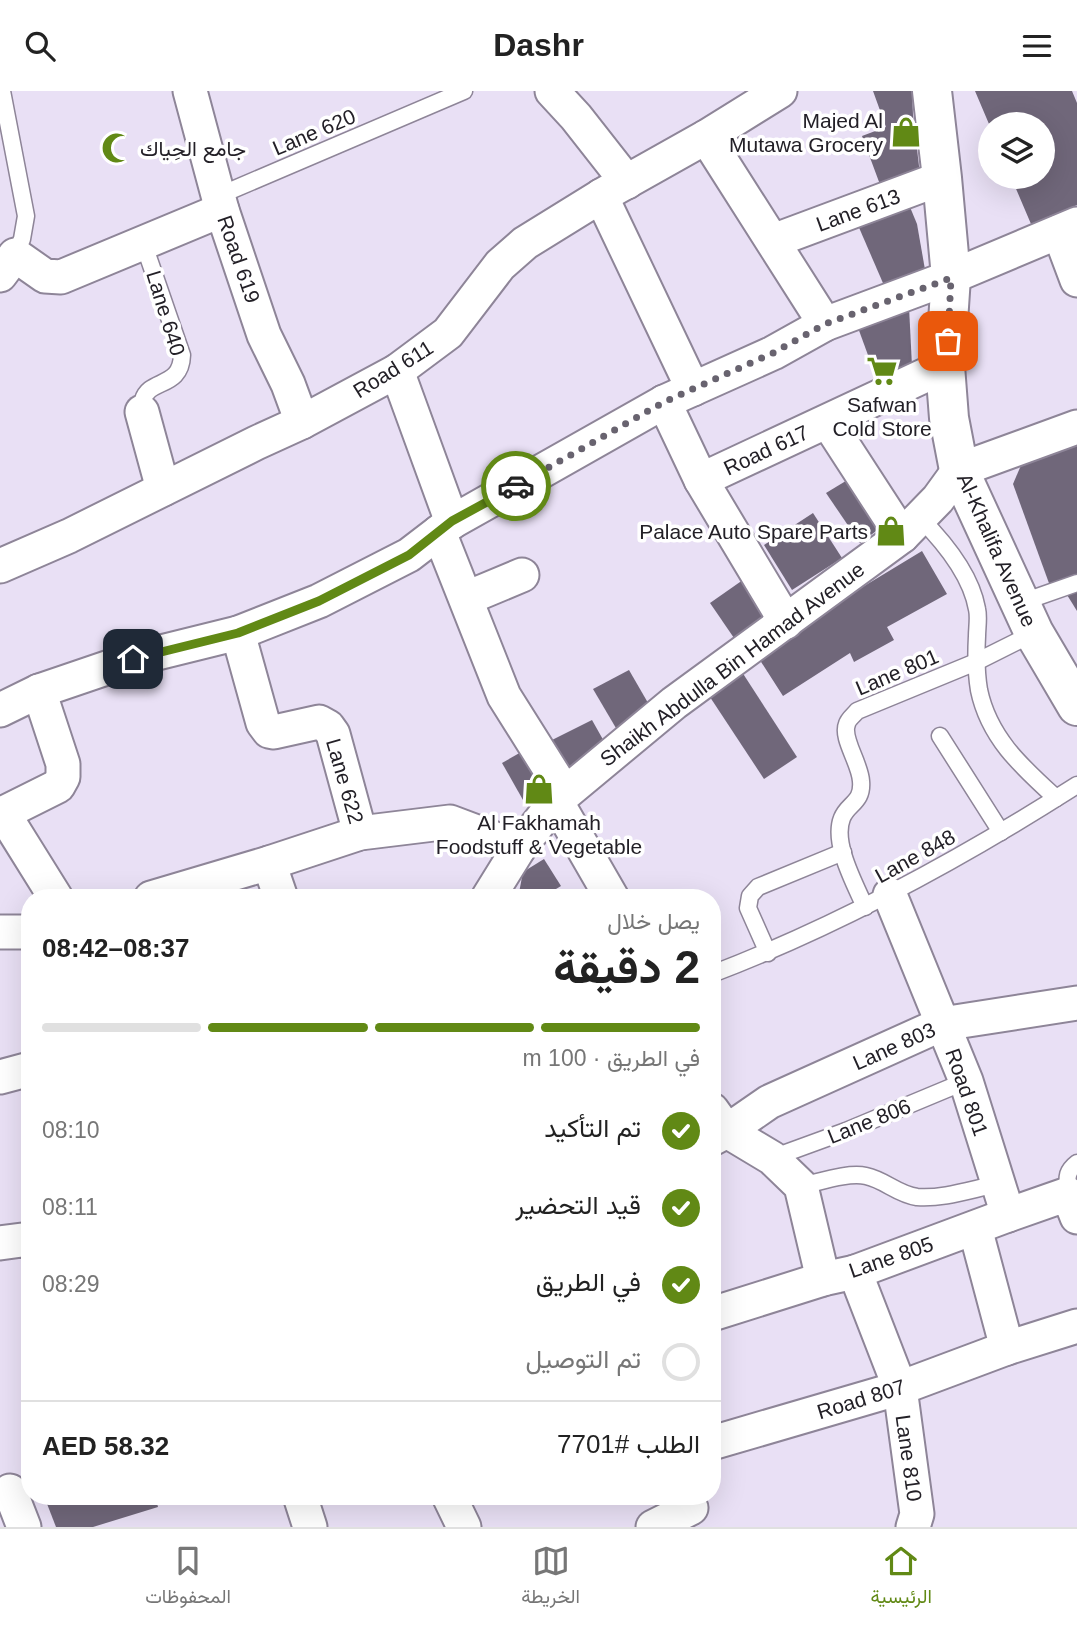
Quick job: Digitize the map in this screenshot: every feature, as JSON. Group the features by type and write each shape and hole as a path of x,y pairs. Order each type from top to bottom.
{"street":[{"name":"Road 619","path":"190,91 220,203 264,335 288,384 302,422"},
{"name":"Road 617","path":"552,91 576,117 614,189 679,395 701,480 786,622"},
{"name":"Road 611","path":"0,566 69,536 302,422 397,371 448,333 500,265 525,243 706,137 735,103 780,91"},
{"name":"Al-Khalifa Avenue","path":"934,92 951,278 946,366 949,418 959,470 1027,618 1077,706"},
{"path":"706,137 825,324"},
{"name":"Lane 613","path":"773,241 942,179"},
{"name":"Lane 640","path":"5,259 45,276 61,278 143,242 220,203"},
{"path":"0,710 39,691 133,659 238,633 319,601 409,555 446,527 679,395 773,353 825,324 951,278 1068,228 1077,280"},
{"name":"Road 617","path":"701,480 946,366"},
{"path":"397,371 467,598 504,696 607,889"},
{"name":"Lane 640","path":"142,412 163,489"},
{"path":"828,422 911,527"},
{"path":"959,470 1077,427"},
{"name":"Shaikh Abdulla Bin Hamad Avenue","path":"494,889 519,848 560,797 674,703 911,527 939,499 959,470"},
{"path":"467,598 522,575"},
{"name":"Lane 622","path":"238,633 262,723 274,732 319,722 333,734 360,833"},
{"path":"39,691 63,764 63,777 58,786 2,814 50,889"},
{"path":"181,889 360,833 450,822 519,848"},
{"path":"269,863 278,889"},
{"name":"Road 801","path":"877,901 942,1024 966,1081 1003,1199"},
{"path":"0,932 21,932"},
{"name":"Lane 803","path":"721,1125 942,1024 1077,1003"},
{"path":"0,1077 21,1071"},
{"path":"721,1129 772,1157 802,1186 823,1279"},
{"name":"Lane 805","path":"721,1311 823,1279 855,1272 975,1228 1003,1199 1074,1192"},
{"path":"975,1228 1007,1348"},
{"path":"0,1243 21,1240"},
{"name":"Lane 810","path":"855,1272 900,1388 917,1514 914,1527"},
{"name":"Road 807","path":"721,1440 900,1388 1007,1348 1077,1326"},
{"path":"13,1489 24,1527"},
{"path":"453,1505 464,1527"},
{"path":"653,1527 692,1510"}],"lane":[{"name":"Lane 640","path":"2,91 26,216 22,239 5,259"},
{"name":"Lane 620","path":"220,203 464,91"},
{"name":"Lane 640","path":"142,412 143,398 150,390 175,376 182,366 182,355 143,242"},
{"path":"911,527 938,536 953,555 978,610 976,662 980,692 991,724 1007,750 1056,799"},
{"name":"Lane 801","path":"877,901 843,852 839,831 843,816 861,793 862,779 858,763 846,738 847,724 858,711 976,662 1027,618 1077,583"},
{"path":"940,736 1001,832"},
{"name":"Lane 848","path":"721,971 768,953 877,901 1001,832 1077,785"},
{"name":"Lane 848","path":"768,953 748,908 750,896 758,887 843,852"},
{"name":"Lane 806","path":"772,1157 846,1131 966,1081"},
{"name":"Lane 806","path":"802,1186 864,1175 899,1193 914,1196 1003,1199"}],"building":[{"path":"873,91 912,91 921,183 885,198 862,136 886,127"},
{"path":"975,91 1072,91 1077,103 1077,205 1031,224 1016,189 1055,189 1055,112 984,112"},
{"path":"905,195 917,224 927,281 889,297 854,216"},
{"path":"909,307 912,366 880,388 857,325"},
{"path":"1077,445 1077,576 1050,586 1013,484 1022,463"},
{"path":"854,476 883,526 860,543 826,493"},
{"path":"813,513 842,558 792,590 764,545"},
{"path":"922,551 947,594 887,627 894,640 854,662 850,653 783,696 756,654"},
{"path":"750,575 774,610 734,638 710,603"},
{"path":"1077,587 1077,611 1064,590"},
{"path":"740,669 797,757 764,779 706,691"},
{"path":"629,670 655,715 623,740 593,689"},
{"path":"592,720 610,752 572,781 550,741"},
{"path":"530,747 555,792 534,803 523,800 502,763"},
{"path":"544,859 561,886 556,889 520,889 523,872"},
{"path":"47,1505 158,1507 93,1527 56,1527"}],"way so far":[{"path":"516,486 664,402 773,353 825,324 951,278 948,341"}],"place":[{"name":"Majed Al Mutawa Grocery","path":"906,132"},
{"name":"جامع الحِياك","path":"117,148"},
{"name":"Safwan Cold Store","path":"882,371"},
{"name":"Palace Auto Spare Parts","path":"891,531"},
{"name":"Al Fakhamah Foodstuff & Vegetable","path":"539,789"}],"route":[{"path":"133,659 238,633 319,601 409,555 452,521 516,486"}]}
